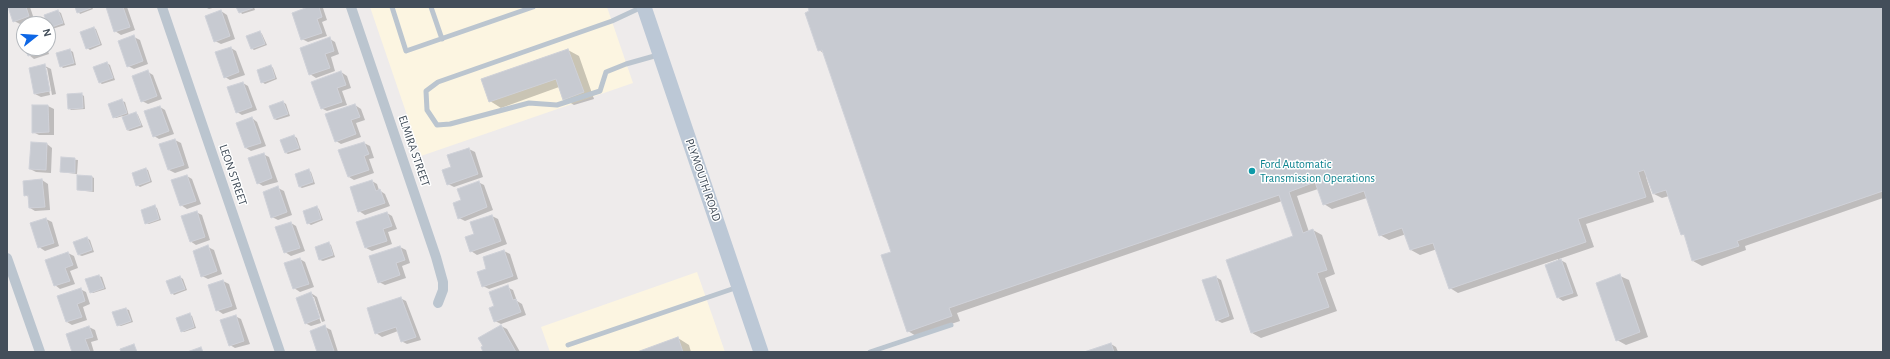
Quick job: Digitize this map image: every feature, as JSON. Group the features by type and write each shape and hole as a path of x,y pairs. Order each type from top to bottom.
{"main road":[{"name":"PLYMOUTH ROAD","path":"643,7 761,352"}],"street":[{"name":"LEON STREET","path":"162,7 280,352"},
{"name":"ELMIRA STREET","path":"351,7 436,257 443,282 443,290 438,303"},
{"path":"7,258 40,352"}],"lane":[{"path":"392,7 406,51 532,7"},
{"path":"431,7 442,39"},
{"path":"643,7 612,21 438,82 426,91 427,110 437,125 450,124 529,103 557,105 600,91 606,72 626,64 660,54"},
{"path":"568,345 739,286"},
{"path":"870,352 950,325"}],"shaded area":[{"path":"370,7 607,7 633,83 421,156"},
{"path":"697,272 725,352 550,352 541,327"}],"building":[{"path":"8,7 26,7 29,16 16,16 16,21 13,22"},
{"path":"75,7 90,7 91,8 77,13"},
{"path":"106,7 123,7 130,27 114,32"},
{"path":"236,7 252,7 253,8 239,13"},
{"path":"308,7 319,7 322,17 317,19 322,33 301,40 292,13"},
{"name":"Ford Automatic Transmission Operations","path":"808,7 1883,7 1883,191 1737,241 1739,246 1692,261 1684,234 1681,235 1666,190 1653,194 1644,170 1638,172 1646,197 1578,219 1586,242 1449,289 1433,243 1410,250 1402,228 1379,236 1364,191 1323,205 1315,182 1289,192 1303,233 1313,229 1327,270 1317,273 1329,307 1251,333 1226,260 1293,236 1279,195 949,308 952,316 907,332 881,255 891,252 822,50 818,51 805,13 809,11"},
{"path":"58,10 63,23 56,26 56,16 44,15"},
{"path":"221,10 230,36 214,42 205,16"},
{"path":"94,27 100,44 86,49 80,32"},
{"path":"260,31 265,44 251,49 246,36"},
{"path":"134,35 143,61 127,67 118,41"},
{"path":"330,37 334,51 325,54 330,68 309,75 300,48"},
{"path":"231,47 239,72 224,78 215,52"},
{"path":"70,49 74,63 60,67 56,53"},
{"path":"568,49 584,92 563,100 556,79 489,102 481,79"},
{"path":"107,62 113,78 99,83 93,67"},
{"path":"45,64 50,91 34,94 29,68"},
{"path":"271,65 275,78 261,83 257,70"},
{"path":"148,70 157,96 141,102 132,76"},
{"path":"341,71 346,85 337,88 342,102 321,109 311,82"},
{"path":"243,82 252,107 236,113 227,87"},
{"path":"82,93 83,108 68,109 67,94"},
{"path":"122,99 127,113 113,118 108,104"},
{"path":"283,101 288,114 274,119 269,106"},
{"path":"355,104 360,117 351,120 356,134 335,142 325,114"},
{"path":"32,105 48,105 49,132 32,133"},
{"path":"160,106 169,131 153,137 144,111"},
{"path":"136,112 141,125 127,130 122,117"},
{"path":"252,117 261,143 245,148 236,123"},
{"path":"294,135 299,148 285,153 280,140"},
{"path":"175,139 184,165 168,170 159,144"},
{"path":"31,142 47,143 46,170 29,169"},
{"path":"364,142 369,154 364,156 369,170 348,177 338,150"},
{"path":"469,148 478,174 447,185 442,170 451,167 447,155"},
{"path":"264,153 272,178 257,184 248,158"},
{"path":"61,157 75,158 75,173 60,172"},
{"path":"146,168 150,181 136,186 132,173"},
{"path":"309,169 313,182 299,187 295,174"},
{"path":"77,175 92,176 92,191 77,190"},
{"path":"187,175 196,201 180,206 171,180"},
{"path":"42,179 45,207 29,208 28,195 24,196 23,181"},
{"path":"372,180 376,191 380,189 385,203 358,212 350,187"},
{"path":"479,181 487,207 458,219 453,203 461,200 457,189"},
{"path":"278,186 287,212 271,218 263,192"},
{"path":"155,205 159,219 145,224 141,210"},
{"path":"317,206 321,219 307,224 303,211"},
{"path":"197,211 205,237 190,242 181,216"},
{"path":"387,212 392,226 383,229 387,241 365,248 356,222"},
{"path":"492,215 501,241 470,252 465,237 474,234 470,222"},
{"path":"46,218 54,243 38,248 30,223"},
{"path":"291,222 300,248 284,253 275,227"},
{"path":"87,237 92,250 78,255 73,242"},
{"path":"329,242 333,255 319,260 315,247"},
{"path":"208,245 217,271 201,277 193,251"},
{"path":"400,246 405,260 396,263 400,275 378,283 369,256"},
{"path":"504,250 513,276 482,287 477,272 486,269 483,257"},
{"path":"68,252 73,265 65,268 70,281 54,286 45,260"},
{"path":"300,258 309,284 293,289 284,263"},
{"path":"1561,259 1573,293 1557,298 1545,265"},
{"path":"1620,274 1640,332 1616,341 1596,283"},
{"path":"99,275 104,288 90,293 85,279"},
{"path":"180,276 185,289 171,294 166,281"},
{"path":"1216,276 1229,316 1216,321 1202,280"},
{"path":"223,280 232,306 216,311 208,285"},
{"path":"508,285 513,300 516,299 521,312 494,322 489,308 494,306 489,292"},
{"path":"81,288 85,301 77,304 82,317 66,322 57,296"},
{"path":"311,292 320,318 305,324 296,298"},
{"path":"401,297 416,337 401,342 396,327 375,334 367,308"},
{"path":"126,308 131,321 117,326 112,312"},
{"path":"190,313 194,327 181,332 176,318"},
{"path":"236,315 244,341 229,346 220,320"},
{"path":"325,325 334,351 317,352 310,331"},
{"path":"501,325 516,352 483,352 481,347 483,346 478,338"},
{"path":"89,326 93,337 85,339 90,352 72,352 66,334"},
{"path":"678,337 683,352 637,352"},
{"path":"1111,343 1114,352 1084,352"},
{"path":"134,344 137,352 121,352 120,349"},
{"path":"201,347 203,352 187,352"}],"place":[{"name":"Ford Automatic Transmission Operations","path":"1252,171"}]}
